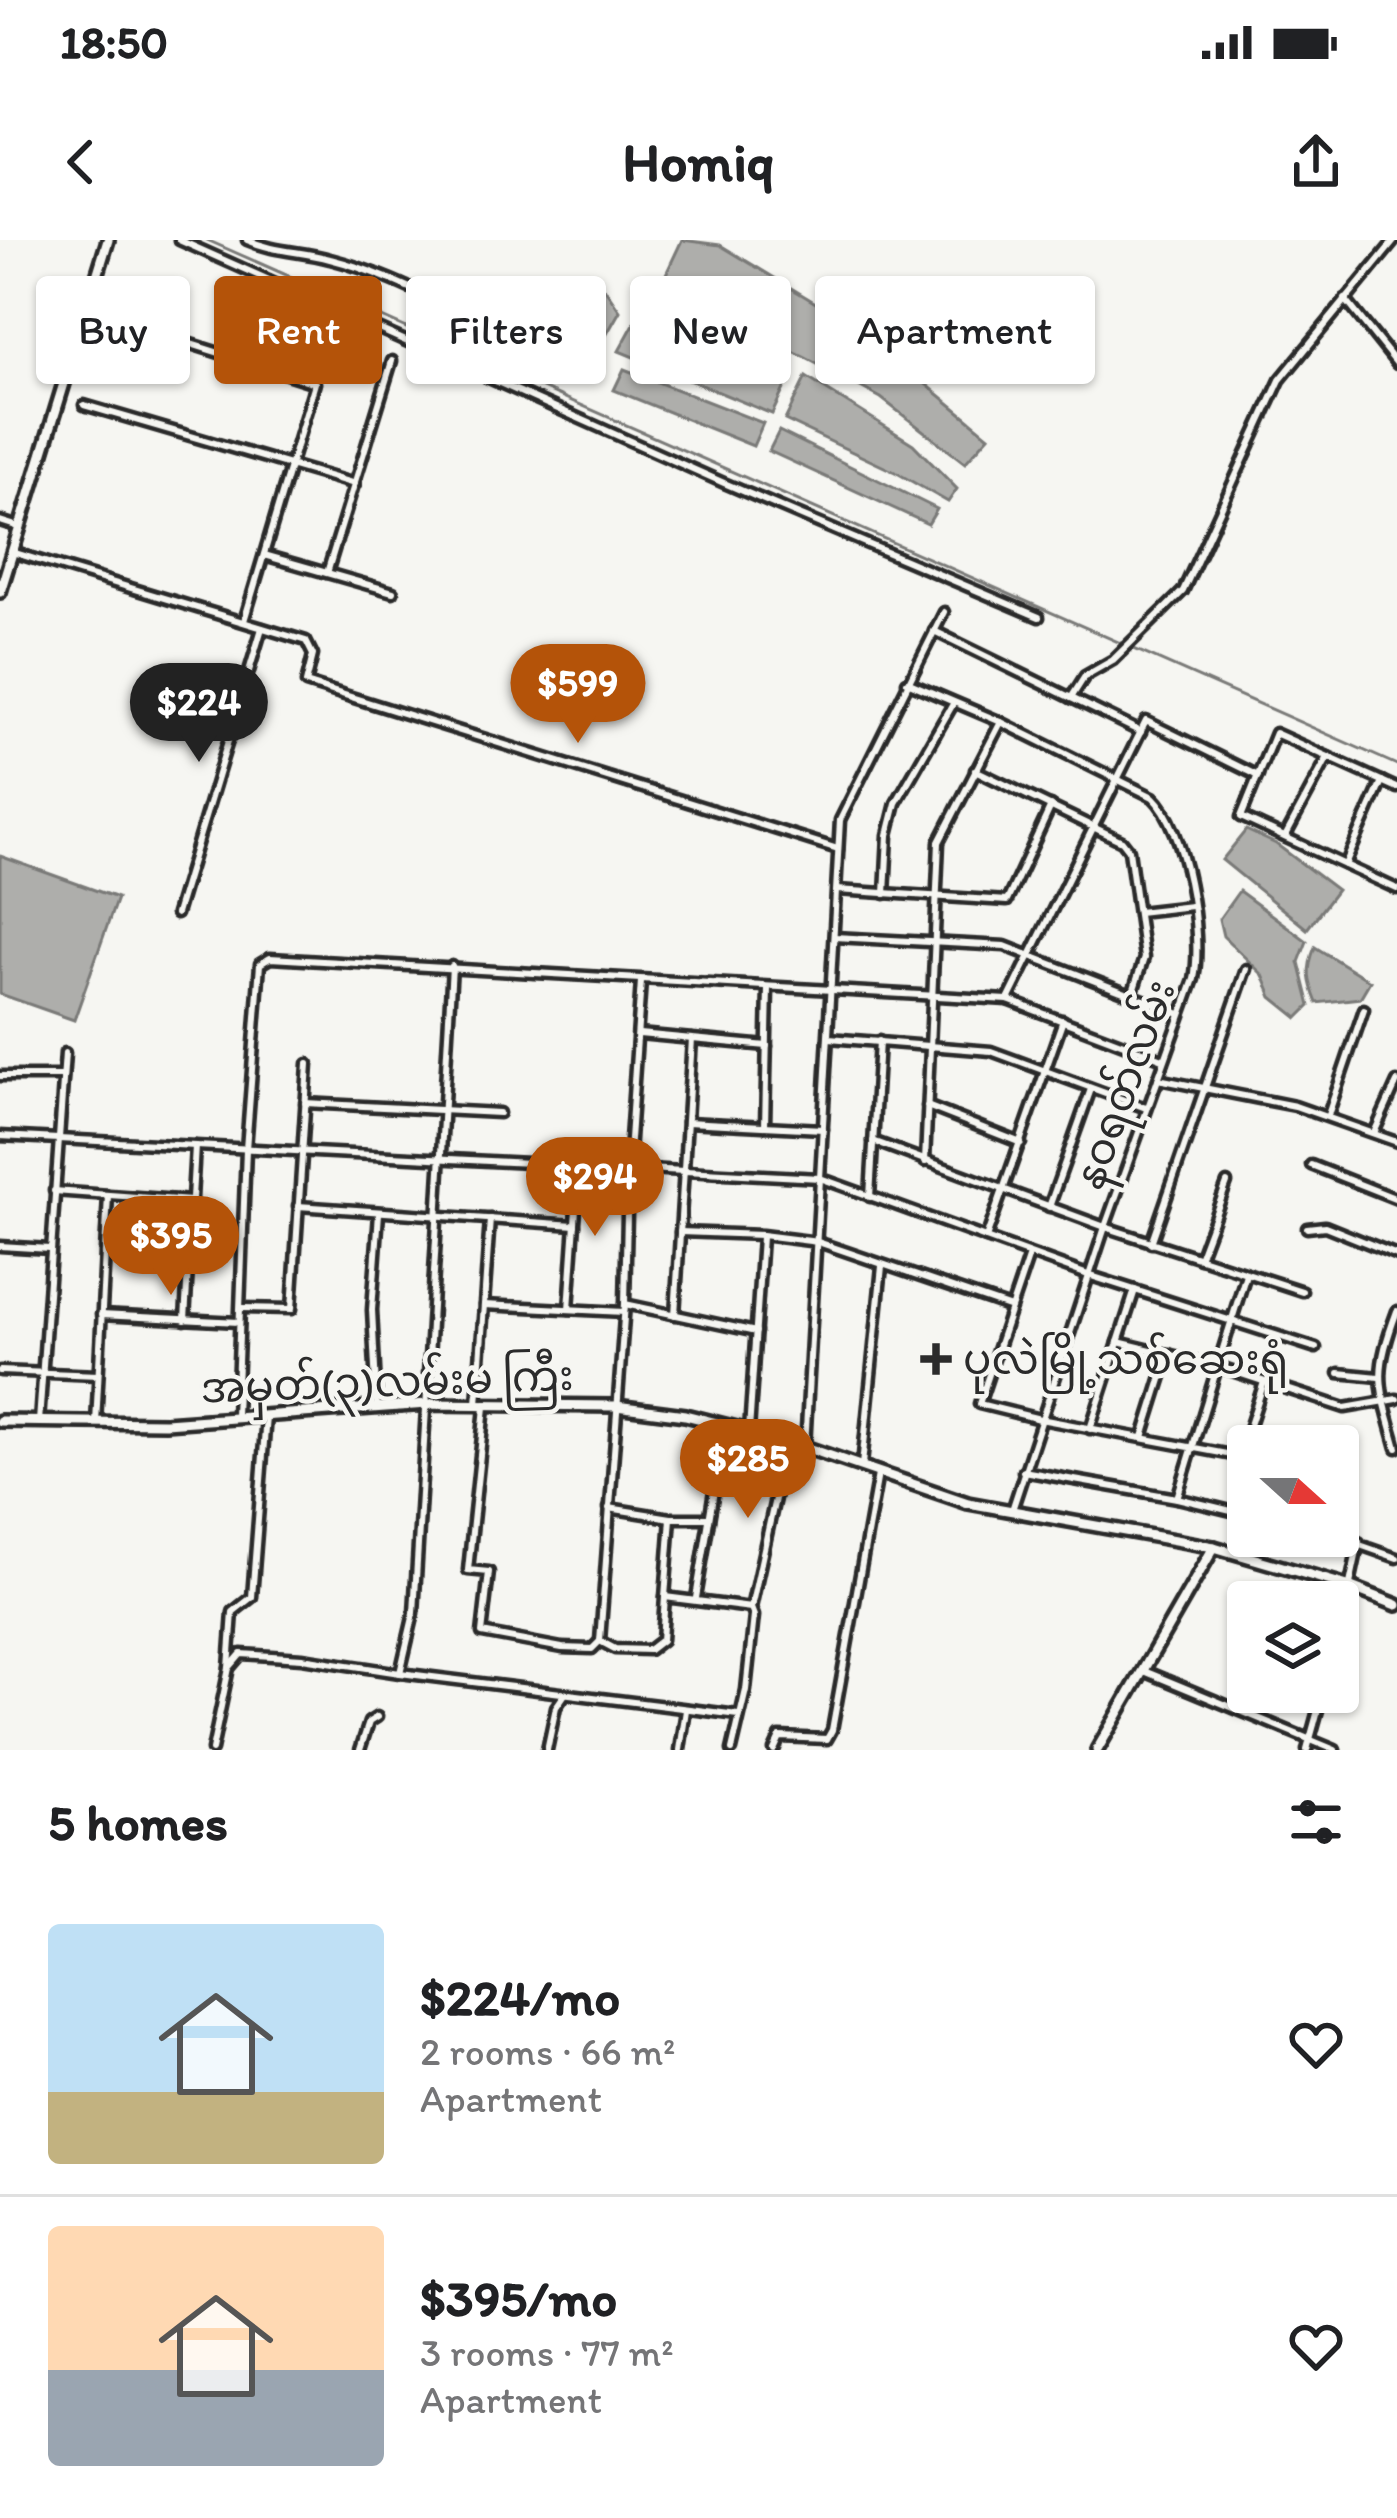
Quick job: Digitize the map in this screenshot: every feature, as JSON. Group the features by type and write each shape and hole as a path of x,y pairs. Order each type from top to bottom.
{"main road":[{"path":"97,276 108,240"},
{"path":"0,592 64,384"},
{"name":"အမှတ်(၃)လမ်းမ ကြီး","path":"0,1421 236,1420 427,1403 616,1406 725,1424 781,1439 878,1474 1011,1513 1214,1547 1330,1581"},
{"path":"1097,1750 1214,1547"},
{"name":"အမှတ်(၃)လမ်းမ ကြီး","path":"1359,1590 1397,1605"}],"street":[{"path":"179,240 724,483 1039,617"},
{"path":"248,240 265,248 330,259 406,287"},
{"path":"1071,698 1085,676 1113,661 1184,591 1280,380 1395,240"},
{"path":"1345,299 1397,364"},
{"path":"190,344 315,383 244,623"},
{"path":"327,573 392,361"},
{"path":"84,405 355,484"},
{"path":"0,521 20,526"},
{"path":"264,555 393,592"},
{"path":"7,557 306,640 313,655 306,683 838,849"},
{"path":"805,1447 838,849 847,800 944,612"},
{"path":"176,914 262,628"},
{"path":"934,632 1141,732"},
{"name":"နဝရတ်လမ်း","path":"907,682 1153,796 1177,830 1198,960 1011,1513"},
{"path":"885,894 888,835 896,803 953,704"},
{"path":"1008,1000 1146,721 1258,776"},
{"path":"925,1162 939,842 1001,722"},
{"path":"1397,788 1275,733 1241,817 1397,889"},
{"path":"1285,837 1328,757"},
{"path":"974,770 1093,827 1129,850 1144,958 1132,995"},
{"path":"1345,865 1382,781"},
{"path":"837,890 1007,901 1051,806"},
{"path":"1138,912 1191,906"},
{"path":"834,937 1005,946 1180,1014"},
{"path":"236,1420 246,1149 260,964 270,958 1008,1000 1163,1059"},
{"path":"400,1673 414,1613 452,966"},
{"path":"1151,1243 1246,969"},
{"path":"490,1219 468,1570 489,1572 482,1633 562,1648 592,1648 600,1641 641,981"},
{"path":"764,1126 768,988"},
{"path":"1328,1115 1364,1009"},
{"path":"986,1238 1063,1021"},
{"path":"637,1034 766,1046"},
{"path":"829,1038 991,1051 1146,1108"},
{"path":"675,1316 692,1039"},
{"path":"870,1197 879,1041"},
{"path":"39,1422 64,1053"},
{"path":"240,1308 292,1309 308,1064"},
{"path":"0,1076 63,1076"},
{"path":"1156,1078 1328,1115 1397,1142"},
{"path":"1374,1133 1397,1082"},
{"path":"1049,1207 1091,1089"},
{"path":"305,1103 499,1113"},
{"path":"927,1106 1021,1143"},
{"path":"687,1122 823,1129"},
{"path":"0,1136 820,1178 1088,1275 1316,1348"},
{"path":"873,1141 1105,1227 1302,1291"},
{"path":"185,1320 195,1146"},
{"path":"1311,1165 1397,1199"},
{"path":"569,1309 579,1166"},
{"path":"1199,1258 1227,1183"},
{"path":"54,1191 192,1201"},
{"path":"96,1423 108,1195"},
{"path":"298,1206 575,1225"},
{"path":"377,1407 373,1310 380,1211"},
{"path":"1307,1228 1325,1226 1397,1255"},
{"path":"680,1232 818,1242 1011,1308"},
{"path":"749,1431 762,1235"},
{"path":"0,1246 50,1249"},
{"path":"1030,1255 979,1404 1227,1453"},
{"path":"862,1468 881,1266"},
{"path":"1178,1498 1246,1274"},
{"path":"1090,1429 1135,1290"},
{"path":"484,1305 624,1308 756,1332"},
{"path":"1397,1311 1380,1357 1379,1377 1397,1448"},
{"path":"101,1315 239,1322"},
{"path":"1118,1342 1217,1366 1345,1408 1397,1399"},
{"path":"1142,1437 1169,1354"},
{"path":"0,1371 98,1375"},
{"path":"1339,1372 1379,1377"},
{"path":"1253,1425 1264,1382"},
{"path":"212,1750 229,1668 233,1612 252,1597 266,1416"},
{"path":"696,1598 725,1424"},
{"path":"732,1750 746,1690 752,1608 781,1471 781,1439"},
{"path":"1023,1471 1227,1510"},
{"path":"774,1750 780,1737 820,1739 831,1733 878,1474"},
{"path":"609,1508 709,1519"},
{"path":"600,1641 615,1649 656,1648 662,1640 671,1518"},
{"path":"1359,1542 1397,1558"},
{"path":"665,1597 752,1608"},
{"path":"229,1668 241,1654 302,1658 738,1715"},
{"path":"1143,1671 1308,1746 1335,1750"},
{"path":"548,1750 556,1707 565,1694"},
{"path":"680,1750 686,1710"},
{"path":"1308,1746 1317,1713"},
{"path":"361,1750 369,1722 377,1717"}],"shaded area":[{"path":"682,240 720,245 771,276 665,276"},
{"path":"791,288 815,303 815,363 791,351"},
{"path":"606,290 620,311 606,335"},
{"path":"630,331 630,356 619,351"},
{"path":"624,369 630,371 630,384 663,384 763,423 753,446 614,390"},
{"path":"806,377 913,444 957,489 948,502 785,420"},
{"path":"699,384 786,384 772,414"},
{"path":"855,384 926,384 989,436 965,463 881,398"},
{"path":"779,431 937,509 928,524 769,451"},
{"path":"1246,830 1276,844 1337,890 1307,929 1222,860"},
{"path":"0,856 117,898 74,1020 0,994"},
{"path":"1239,891 1307,941 1299,962 1310,1006 1298,1018 1272,997 1263,975 1223,936 1219,919"},
{"path":"1315,947 1370,981 1360,998 1317,1003 1309,975"}],"waterway":[{"path":"207,240 1397,765"}],"place":[{"name":"ပုလဲမြို့သစ်ဆေးရုံ","path":"936,1359"}]}
